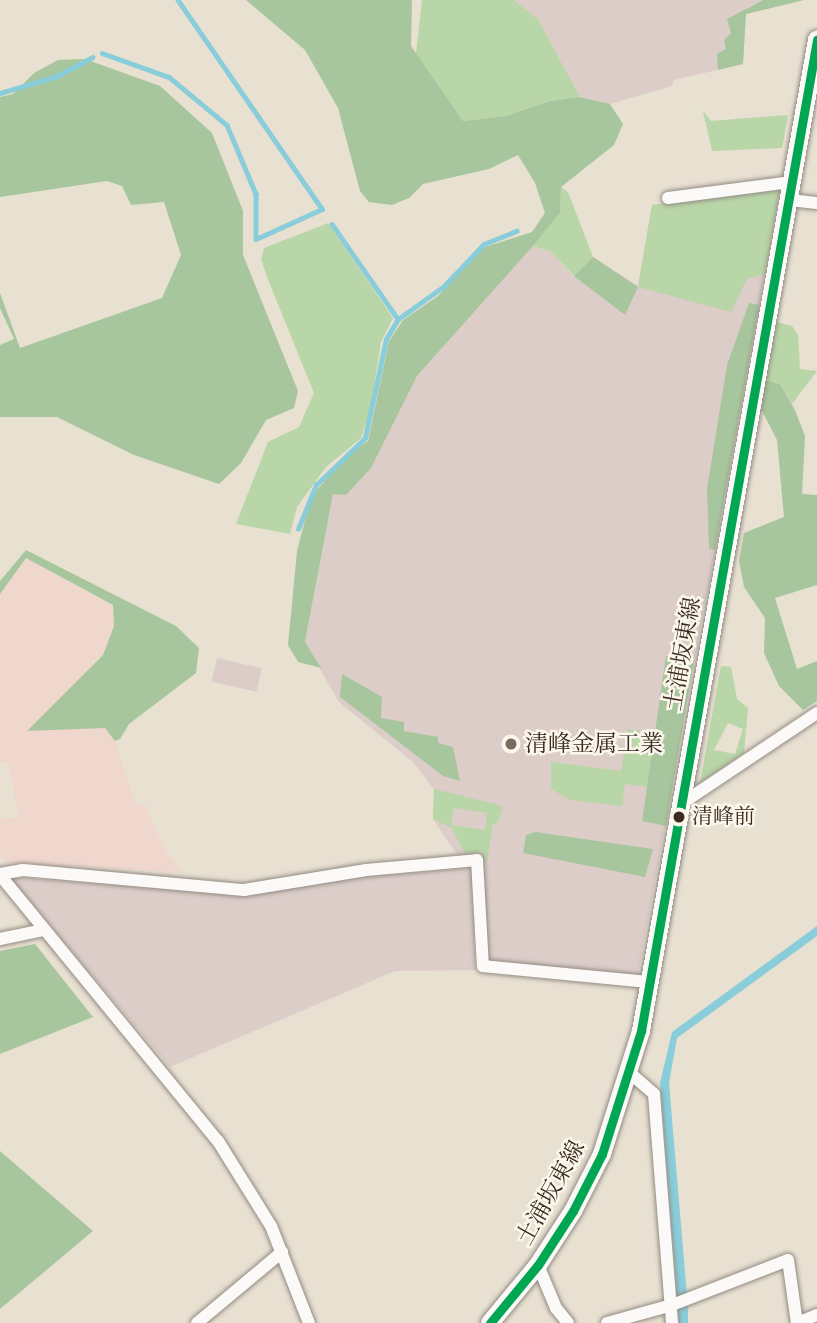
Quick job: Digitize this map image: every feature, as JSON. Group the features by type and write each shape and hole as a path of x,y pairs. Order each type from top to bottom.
{"main road":[{"name":"土浦坂東線","path":"490,1323 538,1265 602,1154 630,1073 650,982 817,40"}],"street":[{"path":"668,198 790,191 817,203"},
{"path":"681,804 817,713"},
{"path":"309,1323 271,1226 218,1141 153,1056 0,875 23,870 244,890 366,870 477,860 483,966 650,982"},
{"path":"0,939 44,930"},
{"path":"630,1073 654,1094 672,1323"},
{"path":"197,1323 282,1252"},
{"path":"607,1323 672,1305 788,1261 797,1323 817,1315"},
{"path":"538,1265 556,1308 568,1323"}],"shaded area":[{"path":"514,0 763,0 746,8 743,64 674,80 672,86 610,104 580,97 538,19"},
{"path":"780,188 638,975 489,962 482,855 458,856 433,819 434,789 413,762 339,702 305,643 333,494 371,468 417,376 533,246 551,252 573,276 593,257 638,286 652,205"},
{"path":"26,558 113,606 114,626 103,655 91,662 105,728 115,741 136,806 145,804 163,846 181,872 6,863 0,855 0,819 19,817 8,762 0,762 0,594"},
{"path":"217,658 262,668 256,692 212,681"},
{"path":"472,868 475,970 395,971 170,1067 9,877 235,894 359,877"}],"green space":[{"path":"246,0 412,0 411,46 463,121 506,116 550,101 580,97 610,104 623,124 614,145 561,187 560,213 417,376 371,468 346,495 333,494 305,642 321,668 298,662 288,645 297,551 311,497 349,453 368,441 389,341 403,320 438,296 485,247 532,232 545,213 535,183 518,155 489,169 423,184 409,198 392,205 369,202 360,191 338,108 305,50"},
{"path":"422,0 514,0 538,19 580,97 550,101 506,116 463,121 416,54"},
{"path":"763,0 804,0 746,14 743,64 718,70 717,54 726,49 724,40 731,33 727,19"},
{"path":"85,59 160,86 212,133 243,211 243,255 298,391 294,408 266,420 241,463 219,484 134,455 57,417 0,417 0,345 14,339 0,308 0,293 20,348 162,298 181,255 164,202 131,205 122,186 107,181 0,197 0,97 13,94 34,73 58,60"},
{"path":"703,111 711,121 788,115 782,148 712,151"},
{"path":"561,187 568,192 593,257 574,276 551,252 533,246 560,213"},
{"path":"780,188 765,274 747,279 731,312 638,287 652,205"},
{"path":"328,223 393,318 381,342 370,412 361,438 326,467 297,507 290,534 236,524 268,442 299,427 314,393 267,277 261,259 264,248"},
{"path":"593,257 638,287 625,315 574,276"},
{"path":"749,303 759,305 715,550 709,549 707,489 727,365"},
{"path":"777,322 792,326 798,335 800,369 817,371 792,404 780,384 765,380 772,325"},
{"path":"765,380 780,384 795,410 805,436 802,494 817,495 817,585 775,598 797,669 817,661 817,701 803,710 779,686 764,653 765,618 744,587 739,561 744,533 784,517 777,440 761,409"},
{"path":"26,550 176,626 199,648 196,673 129,724 120,739 115,741 105,728 27,731 103,655 114,626 113,605 26,558 0,594 0,581"},
{"path":"666,656 694,660 666,826 642,821"},
{"path":"721,666 731,667 737,699 748,708 744,753 700,783","holes":["728,723 743,729 735,754 714,750"]},
{"path":"342,674 382,697 381,718 404,722 404,731 438,737 438,743 453,747 460,781 443,776 340,697"},
{"path":"628,729 655,733 647,787 625,784 622,806 570,800 551,789 551,762 621,771"},
{"path":"434,789 503,806 498,823 493,824 487,862 482,860 482,852 464,853 452,828 433,819","holes":["454,808 487,813 485,830 451,825"]},
{"path":"536,832 653,849 645,877 523,853 526,835"},
{"path":"35,944 93,1017 0,1054 0,951"},
{"path":"0,1151 93,1231 0,1309"}],"water":[{"path":"817,926 817,936 677,1038 669,1083 688,1308 688,1323 679,1323 660,1083 672,1032"}],"waterway":[{"path":"178,0 322,209"},
{"path":"102,53 169,77 227,125 256,194 256,239 322,209"},
{"path":"0,93 57,76 92,57"},
{"path":"332,224 398,319"},
{"path":"298,529 316,485 365,438 386,339 398,319 443,287 484,244 517,231"}],"transit line":[{"path":"490,1323 538,1265 573,1211 602,1154 641,1031 817,40"}],"place":[{"name":"清峰金属工業","path":"511,744"},
{"name":"清峰前","path":"679,817"}]}
